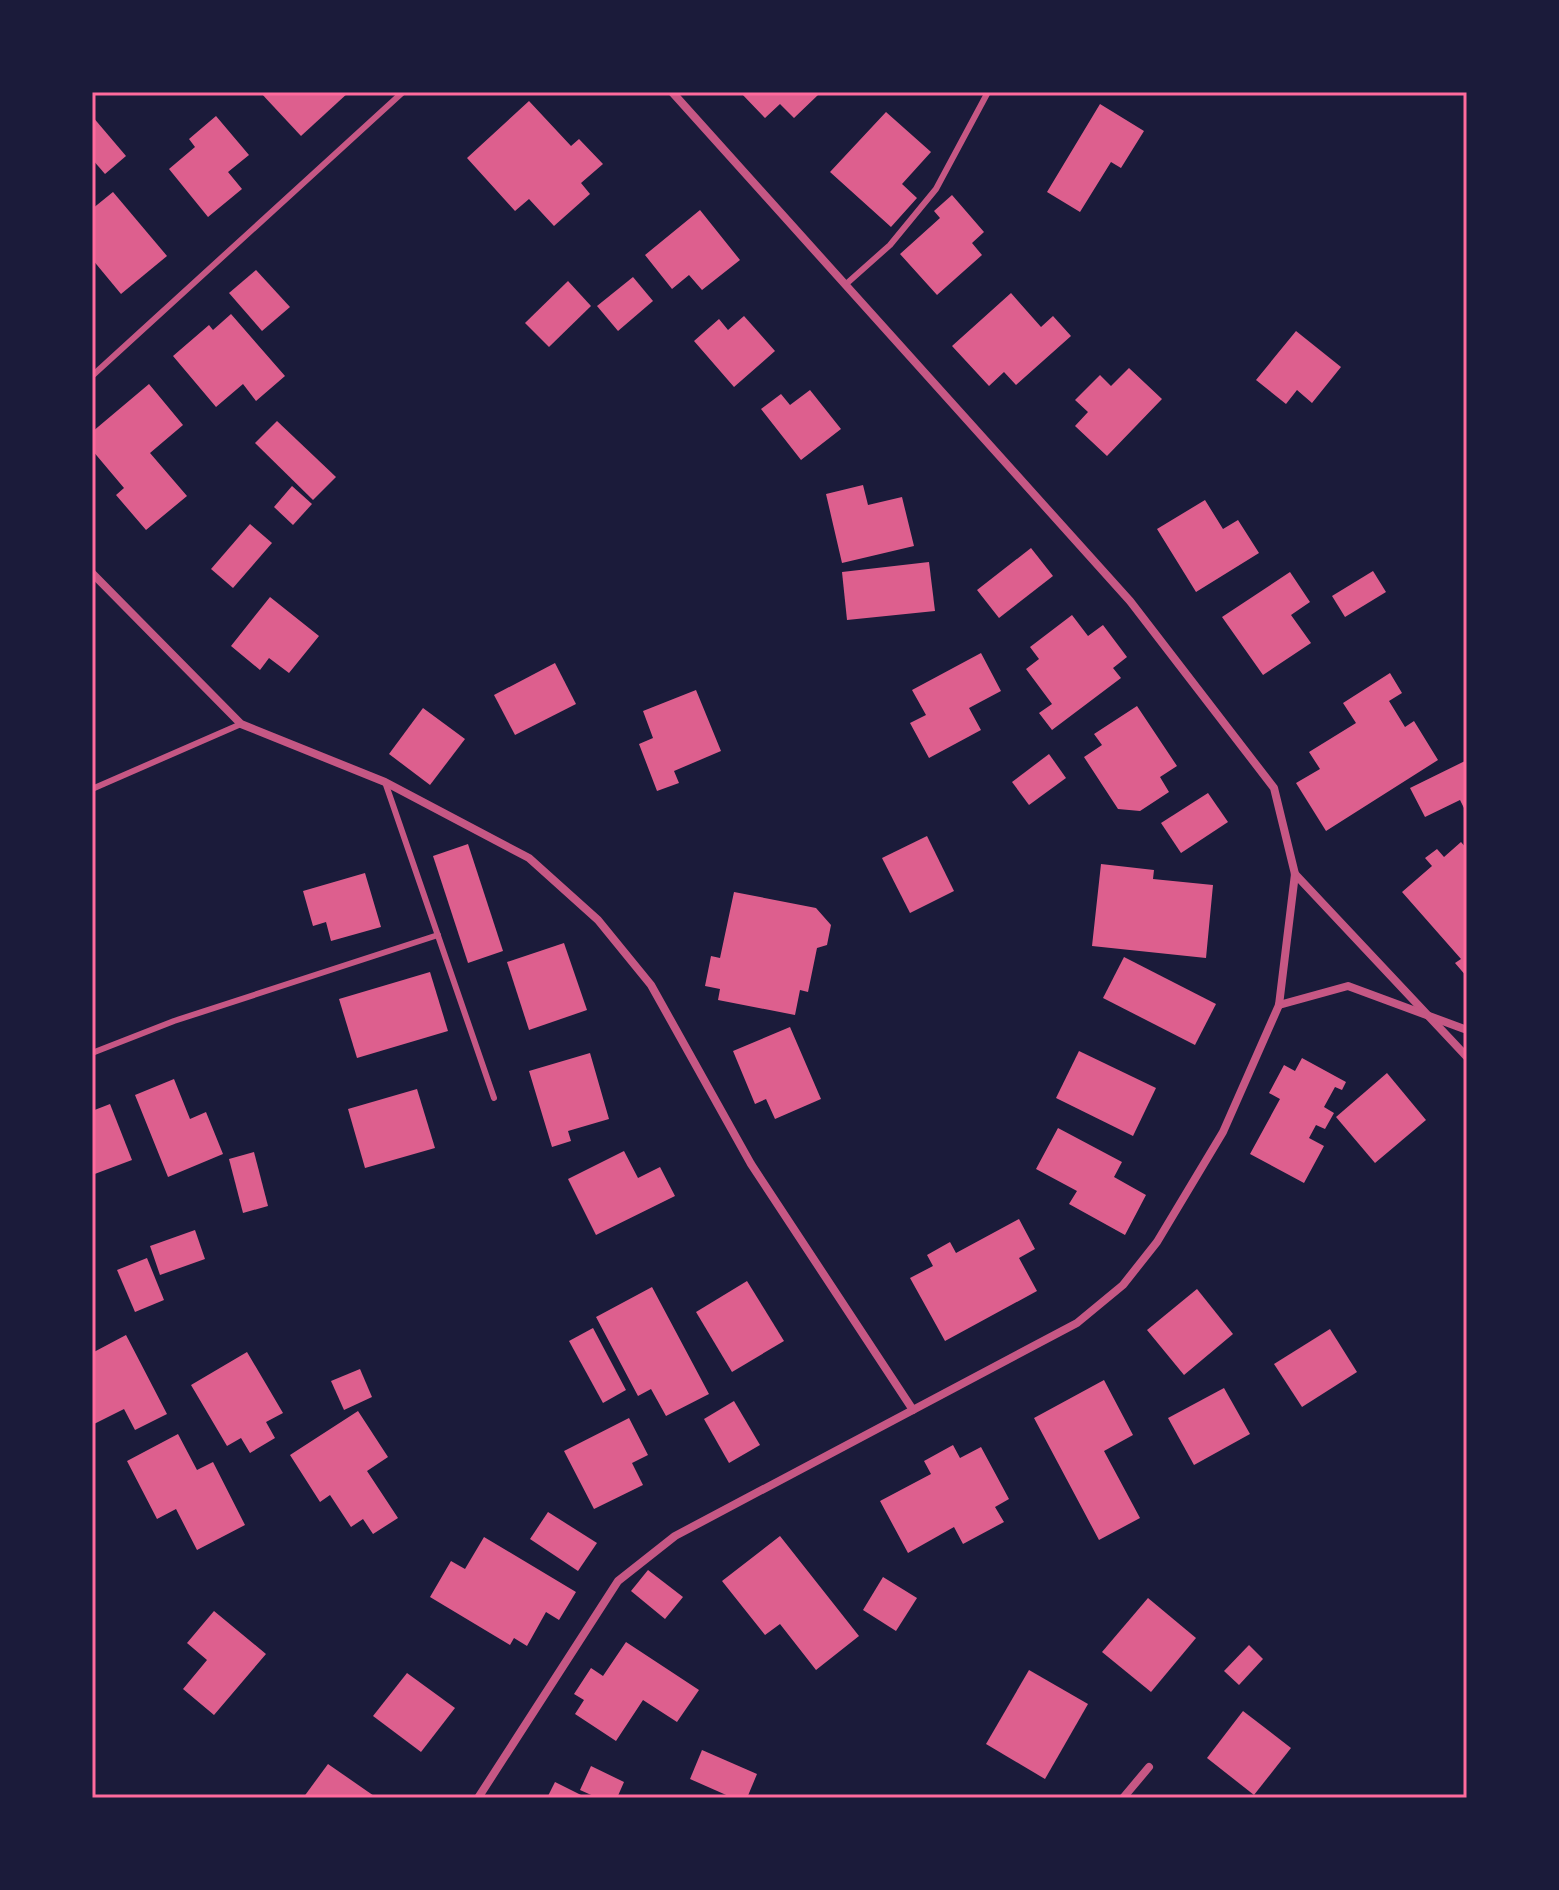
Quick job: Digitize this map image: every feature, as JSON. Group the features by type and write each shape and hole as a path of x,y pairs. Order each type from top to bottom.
{"street":[{"path":"478,1798 618,1581 675,1536 1077,1323 1123,1285 1157,1242 1223,1132 1279,1005 1295,874 1274,788 1130,601 672,92"},
{"path":"92,573 241,724 385,782 529,858 598,920 651,985 751,1164 913,1410"},
{"path":"1295,874 1467,1057"},
{"path":"1279,1005 1348,986 1467,1030"},
{"path":"1123,1798 1149,1767"}],"lane":[{"path":"92,376 403,92"},
{"path":"845,285 890,245 936,189 988,92"},
{"path":"92,789 241,724"},
{"path":"385,782 494,1098"},
{"path":"92,1053 174,1021 438,935"}],"building":[{"path":"260,92 349,92 301,136"},
{"path":"740,92 815,92 818,95 794,118 780,104 765,118"},
{"path":"529,101 571,146 579,139 603,164 581,183 590,194 554,226 529,199 515,211 467,158"},
{"path":"1100,104 1144,131 1121,168 1111,162 1080,212 1047,192"},
{"path":"886,112 931,152 902,184 917,198 891,227 830,172"},
{"path":"92,116 126,156 105,174 92,159"},
{"path":"216,116 249,155 228,172 242,189 208,217 169,169 195,147 189,139"},
{"path":"113,192 167,256 121,294 92,259 92,209"},
{"path":"952,195 984,232 972,243 982,255 937,295 900,254 940,218 934,211"},
{"path":"700,210 740,260 702,290 689,275 672,289 645,255"},
{"path":"256,270 290,307 262,331 229,293"},
{"path":"633,277 653,301 618,331 597,306"},
{"path":"568,281 591,306 549,347 525,323"},
{"path":"1011,293 1041,327 1053,316 1071,336 1016,385 1004,372 989,386 952,346"},
{"path":"231,314 285,376 256,401 243,384 216,407 173,356 209,325 213,330"},
{"path":"744,316 775,351 734,387 694,341 719,319 728,330"},
{"path":"1296,331 1341,367 1312,403 1297,390 1286,404 1256,380"},
{"path":"1129,368 1162,399 1107,456 1075,426 1088,412 1075,400 1100,375 1111,386"},
{"path":"149,384 183,425 150,453 187,496 146,530 116,495 124,488 92,450 92,432"},
{"path":"810,390 841,429 801,460 761,409 781,394 790,405"},
{"path":"277,421 336,477 313,500 255,443"},
{"path":"863,485 868,505 902,497 914,546 842,563 826,494"},
{"path":"292,486 312,504 293,525 274,507"},
{"path":"1205,500 1223,529 1238,520 1259,553 1196,592 1157,529"},
{"path":"250,524 272,543 233,588 211,569"},
{"path":"1031,548 1053,576 999,618 977,590"},
{"path":"929,562 935,611 847,620 842,572"},
{"path":"1373,571 1386,592 1345,617 1332,596"},
{"path":"1290,572 1310,602 1291,615 1311,643 1263,675 1222,617"},
{"path":"270,597 319,636 289,673 269,658 260,670 231,646"},
{"path":"1072,615 1088,636 1103,625 1127,657 1113,668 1121,678 1052,730 1039,713 1052,704 1026,669 1039,659 1030,647"},
{"path":"981,653 1001,691 969,708 981,730 929,758 910,723 926,715 912,690"},
{"path":"555,663 576,704 515,735 494,695"},
{"path":"1390,673 1402,693 1389,701 1405,727 1414,721 1438,760 1326,831 1296,783 1320,769 1309,752 1356,723 1343,703"},
{"path":"696,690 721,751 674,771 679,783 657,791 639,744 653,738 643,711"},
{"path":"1137,706 1177,766 1160,777 1169,792 1140,811 1118,809 1084,757 1102,745 1094,734"},
{"path":"423,708 465,739 430,785 389,754"},
{"path":"1049,754 1066,778 1029,805 1012,782"},
{"path":"1467,760 1467,814 1460,800 1425,817 1410,788"},
{"path":"1208,793 1228,822 1181,853 1161,823"},
{"path":"927,836 954,891 910,913 882,858"},
{"path":"1461,842 1467,849 1467,977 1455,963 1461,959 1402,892 1432,866 1425,858 1437,849 1444,857"},
{"path":"468,844 503,951 468,963 433,856"},
{"path":"1101,864 1154,870 1153,879 1213,885 1206,958 1092,946"},
{"path":"365,873 381,927 331,941 326,922 313,926 303,891"},
{"path":"734,892 816,908 831,925 827,945 817,948 808,992 800,990 795,1015 718,1000 720,989 705,986 711,956 720,958"},
{"path":"564,943 587,1010 529,1030 507,962"},
{"path":"1124,957 1216,1004 1195,1045 1103,998"},
{"path":"430,972 448,1031 357,1058 339,999"},
{"path":"790,1027 821,1099 775,1119 766,1099 755,1104 733,1051"},
{"path":"1079,1051 1156,1088 1133,1136 1056,1098"},
{"path":"590,1053 609,1119 568,1131 571,1141 552,1147 529,1071"},
{"path":"1302,1058 1346,1082 1342,1090 1335,1087 1324,1107 1334,1113 1325,1129 1316,1125 1309,1138 1324,1146 1304,1183 1250,1154 1280,1099 1269,1093 1284,1065 1295,1071"},
{"path":"1387,1073 1426,1120 1375,1163 1336,1117"},
{"path":"174,1079 190,1119 206,1112 223,1154 168,1177 135,1095"},
{"path":"417,1089 435,1148 365,1168 348,1109"},
{"path":"110,1104 132,1160 92,1175 92,1111"},
{"path":"1058,1128 1122,1162 1114,1177 1146,1195 1125,1235 1069,1204 1077,1191 1036,1169"},
{"path":"624,1151 638,1178 660,1167 675,1196 596,1235 568,1179"},
{"path":"254,1152 268,1206 243,1213 229,1159"},
{"path":"1019,1219 1035,1249 1019,1258 1037,1291 945,1341 910,1278 933,1266 927,1255 950,1242 956,1253"},
{"path":"195,1230 205,1259 160,1275 150,1246"},
{"path":"147,1258 164,1300 135,1312 117,1270"},
{"path":"747,1281 784,1341 732,1372 696,1312"},
{"path":"652,1287 709,1394 666,1416 651,1389 638,1396 596,1317"},
{"path":"1197,1289 1233,1334 1184,1375 1147,1330"},
{"path":"593,1328 626,1390 603,1403 569,1341"},
{"path":"1330,1329 1357,1372 1302,1407 1274,1364"},
{"path":"126,1335 167,1414 135,1430 124,1409 92,1425 92,1353"},
{"path":"247,1352 283,1413 266,1422 275,1438 250,1453 241,1438 227,1446 191,1385"},
{"path":"360,1369 372,1397 344,1410 331,1381"},
{"path":"1104,1380 1133,1435 1104,1451 1140,1518 1099,1540 1034,1418"},
{"path":"1224,1388 1250,1434 1194,1465 1168,1418"},
{"path":"734,1401 760,1445 729,1463 704,1419"},
{"path":"358,1411 388,1457 367,1471 398,1518 373,1534 363,1519 351,1527 330,1495 320,1502 290,1455"},
{"path":"629,1418 648,1455 632,1463 643,1485 594,1509 564,1451"},
{"path":"178,1434 197,1470 213,1462 245,1525 197,1550 176,1509 157,1519 127,1461"},
{"path":"953,1445 960,1458 981,1447 1009,1499 995,1507 1004,1522 963,1544 954,1527 908,1553 880,1501 931,1474 924,1461"},
{"path":"548,1512 597,1543 578,1571 530,1539"},
{"path":"780,1536 859,1636 816,1670 780,1624 765,1635 722,1581"},
{"path":"484,1537 576,1592 559,1620 546,1612 527,1646 514,1638 510,1645 430,1597 451,1561 465,1569"},
{"path":"648,1570 683,1597 665,1619 631,1591"},
{"path":"883,1577 917,1598 896,1631 863,1610"},
{"path":"1148,1598 1196,1638 1151,1692 1102,1652"},
{"path":"214,1611 266,1654 214,1715 183,1689 207,1660 187,1643"},
{"path":"626,1642 699,1690 677,1722 643,1700 616,1741 575,1714 584,1700 574,1694 591,1668 603,1676"},
{"path":"1249,1645 1263,1659 1239,1685 1224,1671"},
{"path":"1029,1670 1088,1704 1045,1779 986,1744"},
{"path":"407,1673 455,1708 421,1752 373,1716"},
{"path":"1243,1711 1291,1748 1254,1795 1207,1758"},
{"path":"702,1750 757,1774 747,1798 733,1798 690,1779"},
{"path":"328,1764 377,1798 303,1798"},
{"path":"591,1766 624,1782 617,1798 598,1798 580,1790"},
{"path":"555,1782 587,1798 547,1798"}]}
